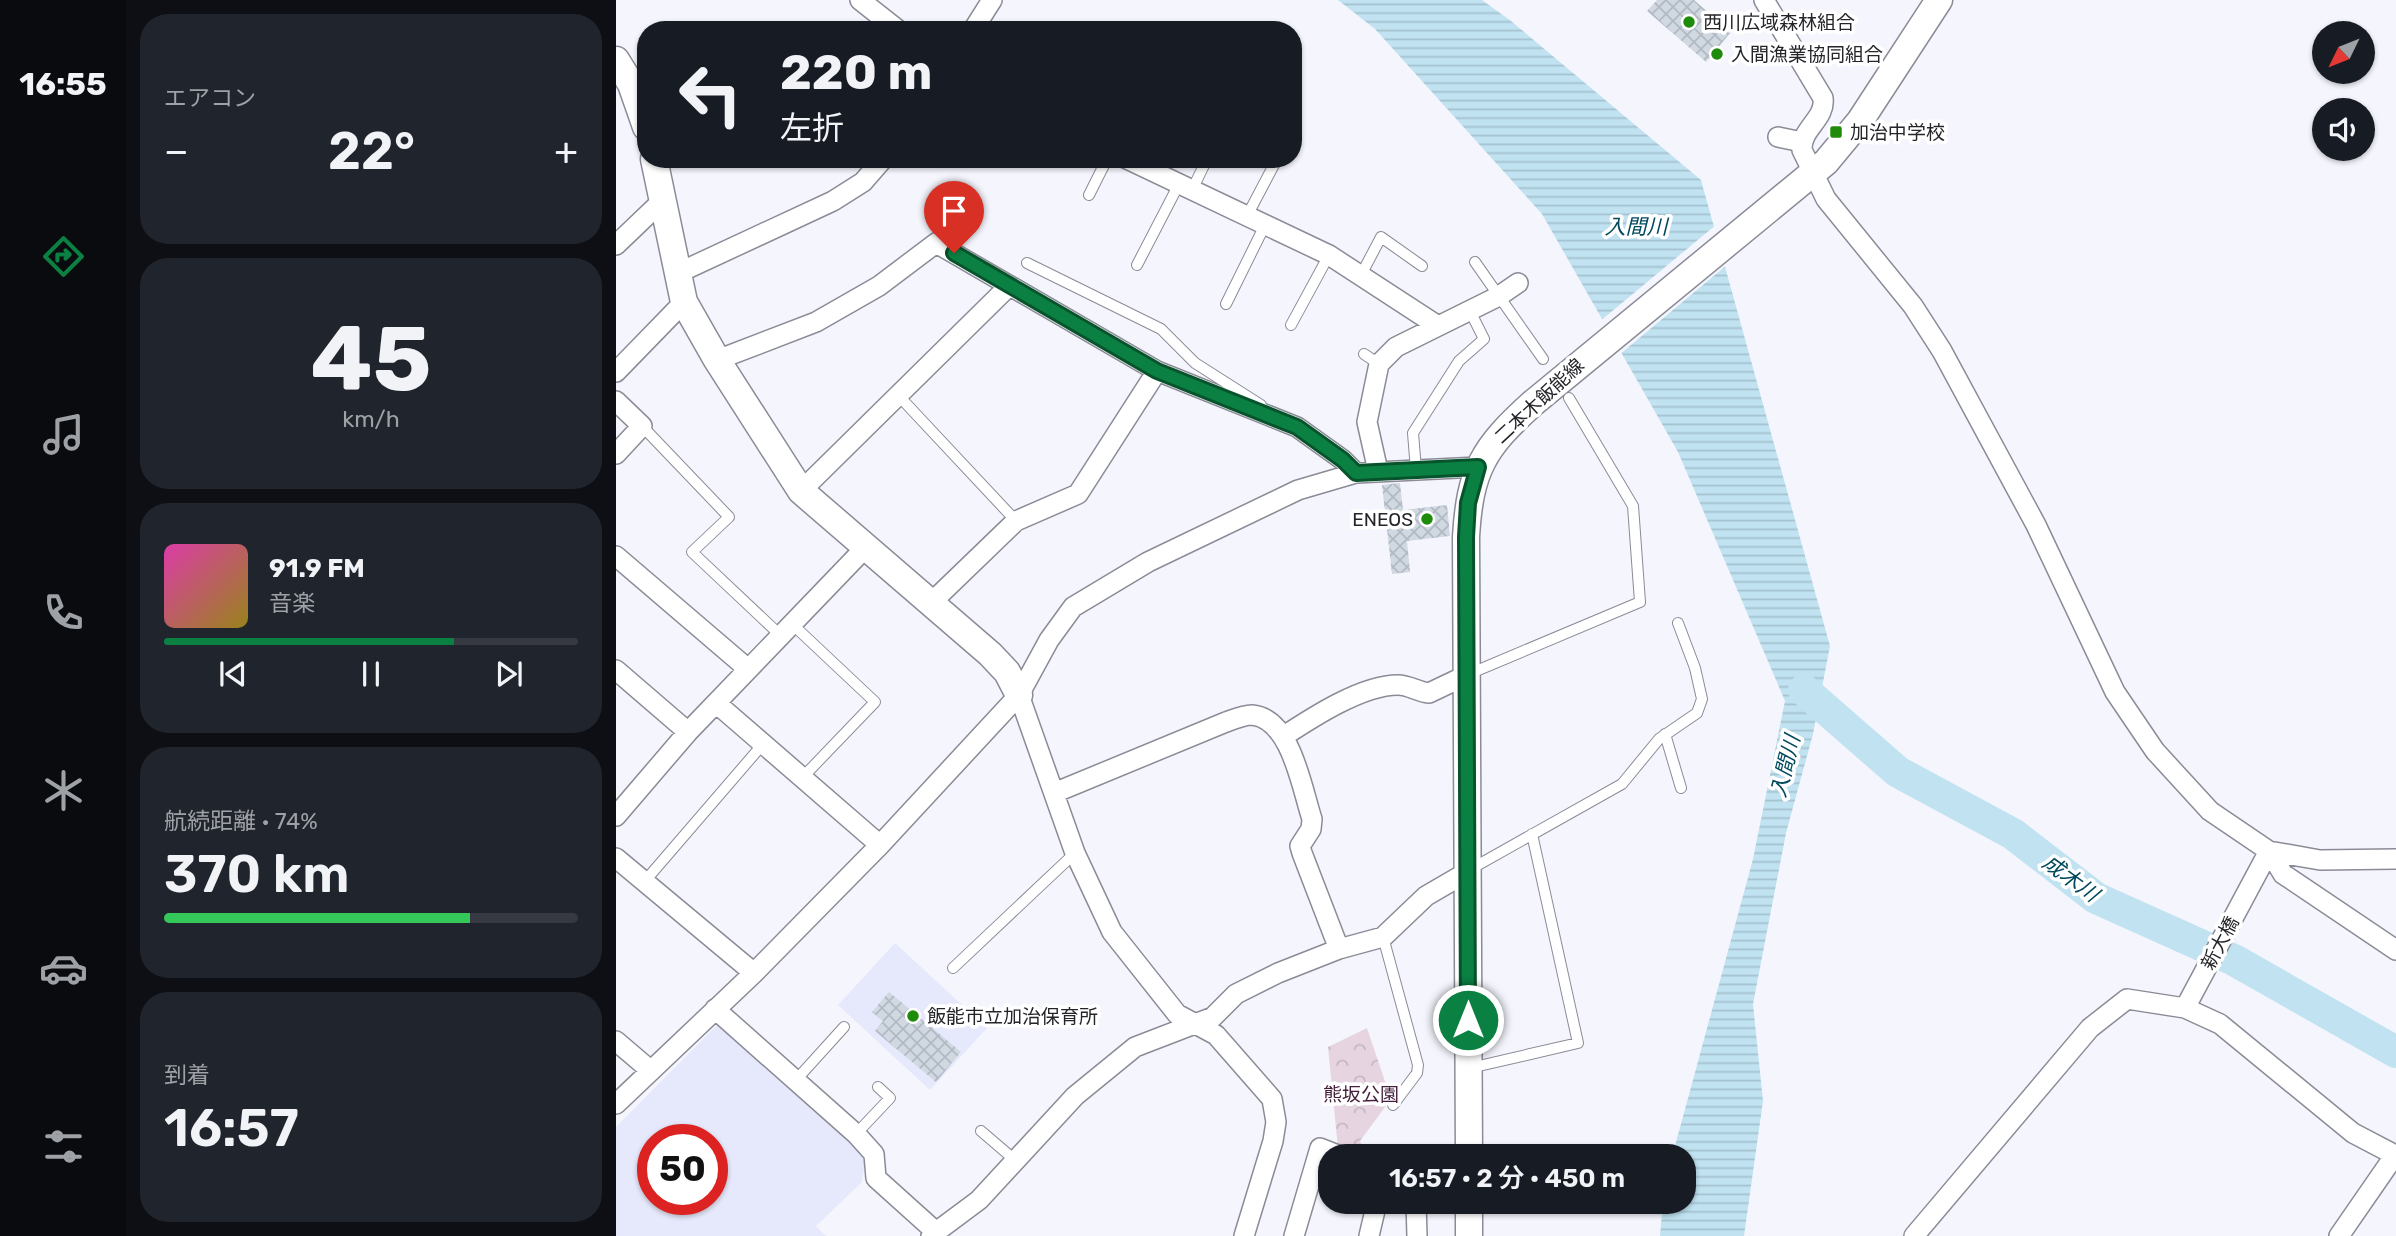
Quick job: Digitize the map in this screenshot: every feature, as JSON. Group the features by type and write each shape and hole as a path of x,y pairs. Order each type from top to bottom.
{"main road":[{"name":"二本木飯能線","path":"1469,1144 1467,514 1471,486 1478,467 1505,429 1578,364 1805,178 1860,121 1939,0"},
{"path":"616,60 631,85 637,102"},
{"path":"656,168 684,302 717,360 801,491 990,654 1007,672 1019,695"},
{"path":"1469,1214 1469,1236"}],"street":[{"path":"860,0 887,21"},
{"path":"979,21 992,0"},
{"path":"1764,0 1824,98 1824,106 1802,142 1805,178 1826,199 1913,306 1942,351 2030,514 2126,712 2155,751 2210,811 2269,851 2320,860 2396,859"},
{"path":"1778,137 1802,142"},
{"path":"676,274 833,201 863,182 875,168"},
{"path":"1145,168 1329,255 1438,326"},
{"path":"616,245 663,200"},
{"path":"717,360 817,322 880,286 936,243 1157,371 1297,427 1343,460 1356,473"},
{"path":"1378,471 1367,422 1371,359 1499,296 1518,283"},
{"path":"801,491 1009,286"},
{"path":"616,372 684,302"},
{"path":"932,602 1016,522 1078,494 1157,371"},
{"path":"616,401 642,426 616,454"},
{"path":"616,1104 754,973 880,845 1019,695 1049,639 1073,607 1148,562 1298,490 1356,473 1478,467"},
{"path":"616,816 688,732 866,547"},
{"path":"616,556 748,668"},
{"path":"616,670 688,732"},
{"path":"1284,736 1338,703 1353,697 1395,684 1429,694 1469,674"},
{"path":"1019,695 1094,900 1131,960 1177,1014 1216,1035 1272,1100 1275,1111 1273,1141 1244,1236"},
{"path":"716,703 880,845"},
{"path":"1054,793 1249,715 1262,717 1275,724 1284,736 1312,819 1311,829 1300,846 1301,853 1339,949"},
{"path":"2269,851 2283,874 2396,950"},
{"name":"新大橋","path":"2185,1008 2269,851"},
{"path":"616,858 754,973"},
{"path":"715,1009 856,1134 874,1154 876,1178 934,1234 979,1200 1075,1096 1135,1047 1213,1017 1236,994 1251,985 1339,949 1383,937 1426,896 1469,871"},
{"path":"1914,1236 2090,1028 2127,999 2185,1008 2220,1024 2353,1133 2395,1155 2339,1236"},
{"path":"616,1041 650,1070"},
{"path":"1294,1236 1318,1155"},
{"path":"1369,1236 1374,1214"},
{"path":"1416,1214 1417,1236"}],"lane":[{"path":"1089,195 1102,168"},
{"path":"1137,265 1199,168"},
{"path":"1247,216 1272,168"},
{"path":"1226,304 1265,225"},
{"path":"1361,275 1381,237 1422,266"},
{"path":"1291,325 1329,255"},
{"path":"1475,262 1544,359"},
{"path":"1027,263 1161,329 1195,363 1297,427"},
{"path":"1416,470 1413,433 1459,361 1484,339 1470,310"},
{"path":"898,395 1016,522"},
{"path":"1469,674 1640,603 1633,506 1569,398"},
{"path":"642,426 729,517 692,552 875,702 802,778"},
{"path":"1469,871 1622,784 1665,734 1683,726 1697,713 1702,699 1695,668 1678,623"},
{"path":"1665,734 1681,788"},
{"path":"645,881 763,744"},
{"path":"1467,1069 1578,1043 1532,834"},
{"path":"953,968 1075,853"},
{"path":"1383,937 1418,1065 1417,1073 1393,1105"},
{"path":"796,1080 844,1027"},
{"path":"856,1134 890,1098 878,1087"},
{"path":"981,1131 1016,1161"}],"shaded area":[{"name":"飯能市立加治保育所","path":"895,943 987,1028 930,1090 838,1005"},
{"path":"720,1022 866,1152 862,1182 816,1226 826,1236 616,1236 616,1127"}],"green space":[{"name":"熊坂公園","path":"1367,1028 1391,1099 1360,1141 1361,1144 1338,1144 1328,1047"}],"water":[{"name":"入間川","path":"1338,0 1482,0 1511,21 1701,180 1830,646 1813,734 1786,833 1753,1004 1763,1101 1744,1236 1660,1236 1662,1214 1696,1214 1696,1144 1676,1144 1753,859 1785,701 1678,452 1542,214 1375,29"}],"pier":[{"path":"1717,224 1728,264 1619,355 1599,322"}],"building":[{"name":"西川広域森林組合","path":"1657,0 1694,0 1731,32 1706,62 1647,11"},
{"path":"1400,483 1403,510 1447,505 1450,536 1407,541 1410,572 1392,574 1382,485"},
{"path":"889,992 961,1052 936,1082 875,1031 883,1021 872,1012"}],"waterway":[{"name":"成木川","path":"1804,690 1898,772 2013,834 2096,898 2234,960 2396,1052"}],"place":[{"name":"西川広域森林組合","path":"1689,22"},
{"name":"入間漁業協同組合","path":"1717,54"},
{"name":"加治中学校","path":"1836,132"},
{"name":"ENEOS","path":"1427,519"},
{"name":"飯能市立加治保育所","path":"913,1016"}],"route":[{"path":"954,253 1157,371 1297,427 1343,460 1356,473 1478,467 1468,503 1466,537 1469,674 1468,1020"}]}
